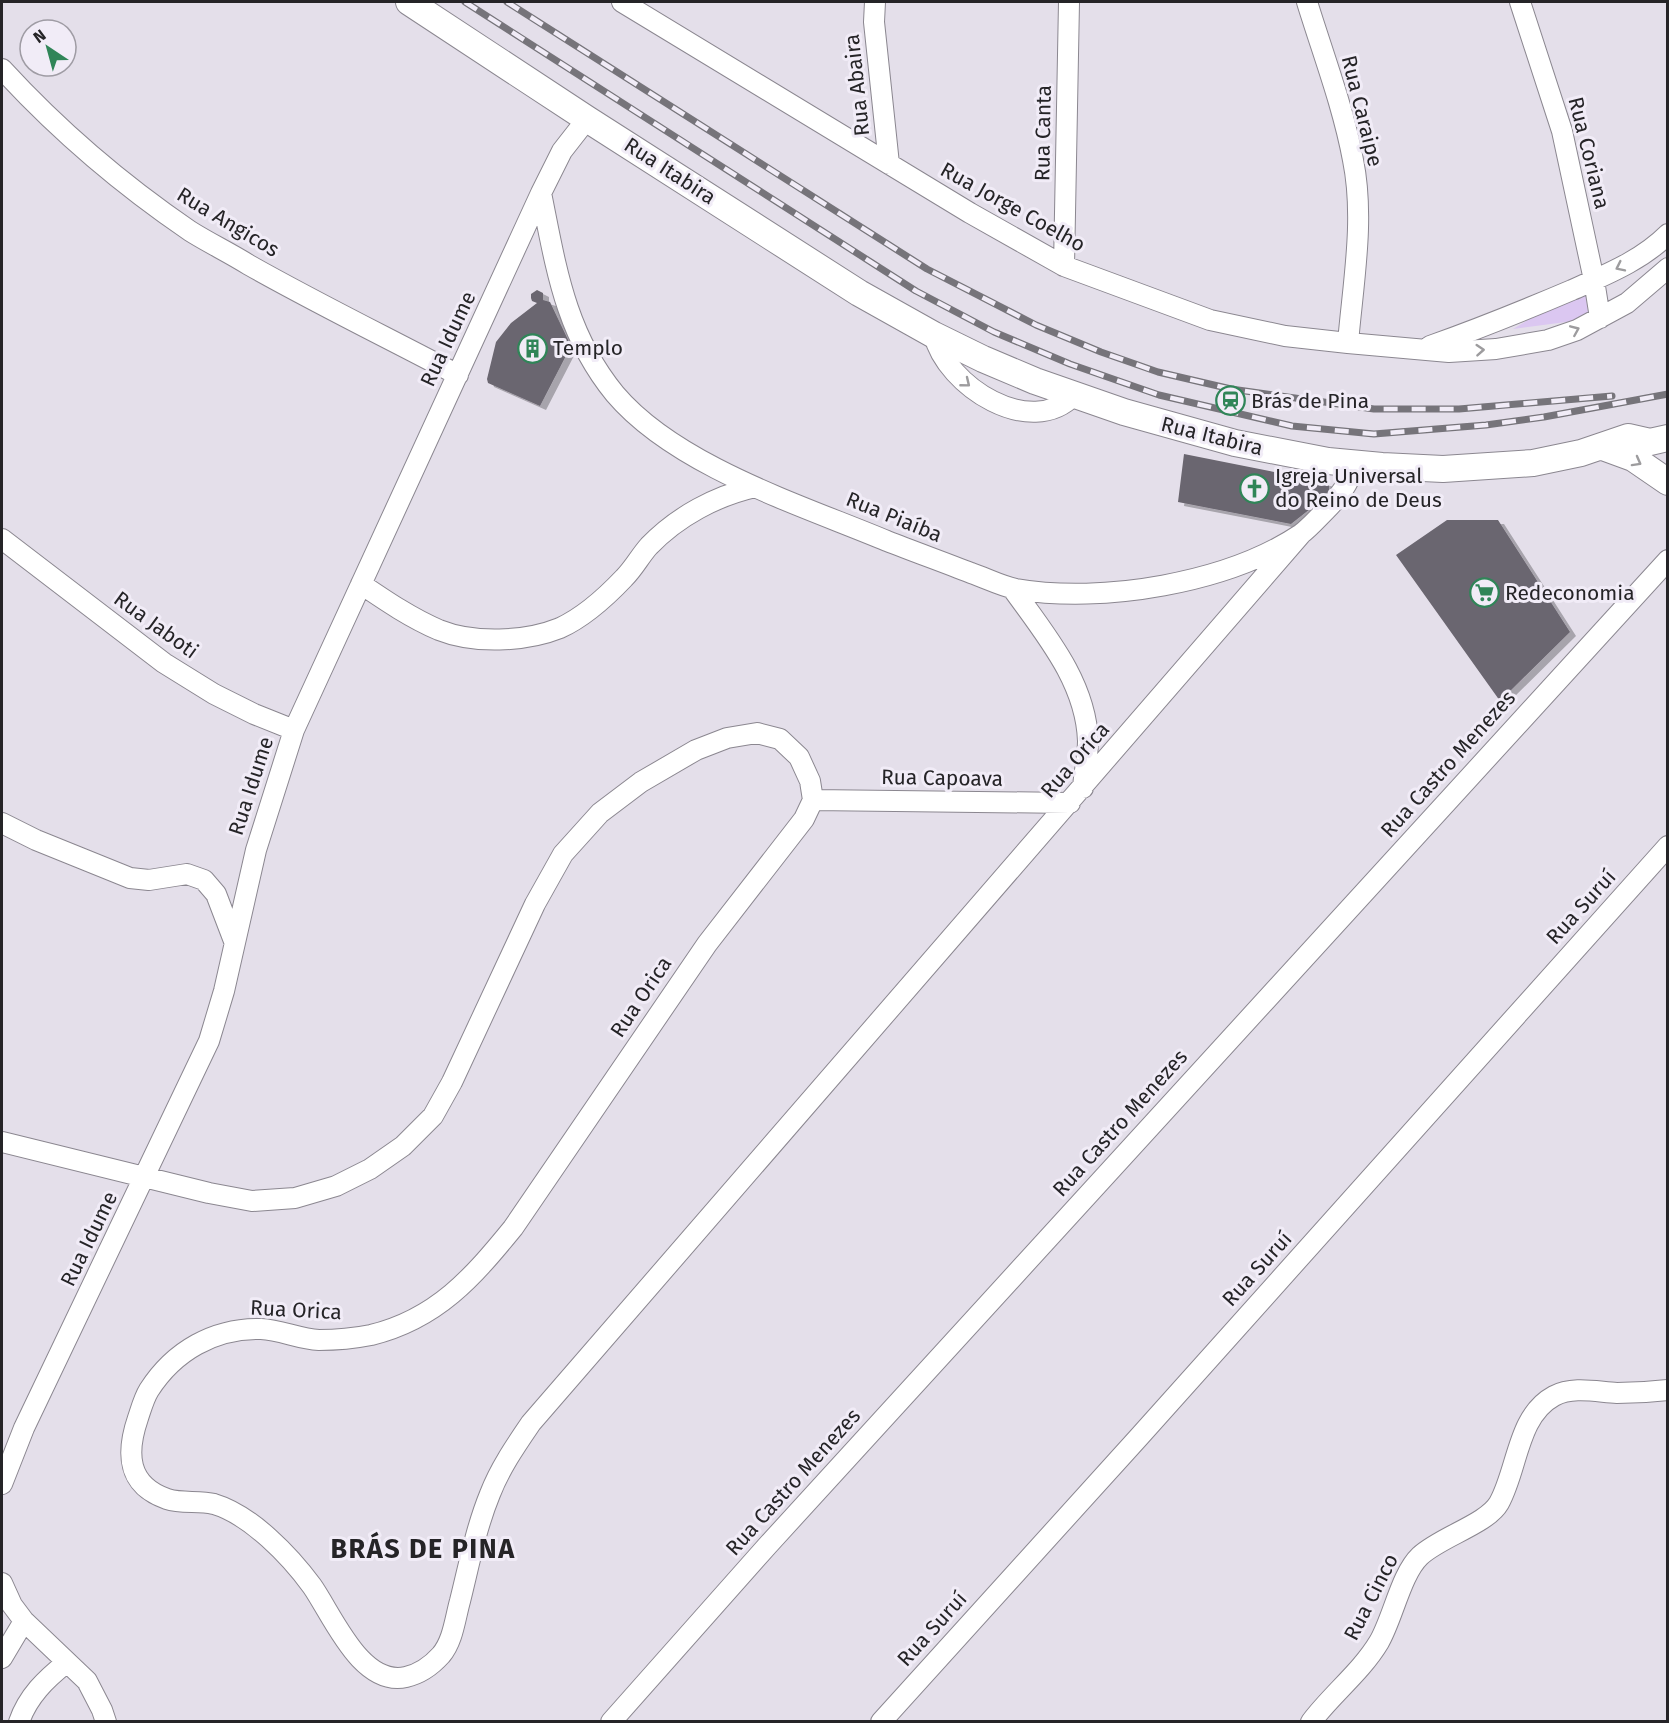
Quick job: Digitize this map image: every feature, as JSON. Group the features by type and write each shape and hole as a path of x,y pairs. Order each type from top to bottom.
{"main road":[{"name":"Rua Itabira","path":"409,2 859,293 934,335 983,359 1074,395 1235,444 1355,464 1443,469 1489,467 1533,463 1603,447 1628,437 1650,442 1668,438"},
{"path":"1603,447 1633,458 1668,482"}],"street":[{"name":"Rua Abaira","path":"875,2 874,22 889,164"},
{"name":"Rua Canta","path":"1064,266 1069,2"},
{"name":"Rua Caraipe","path":"1307,2 1336,94 1353,161 1358,222 1348,343"},
{"name":"Rua Coriana","path":"1520,2 1562,131 1600,318"},
{"name":"Rua Jorge Coelho","path":"628,3 970,213 1064,266 1210,320 1286,336 1348,343 1449,352 1496,349 1548,340 1577,330 1627,303 1668,268"},
{"name":"Rua Angicos","path":"2,69 74,141 131,189 193,232 280,282 458,375"},
{"name":"Rua Idume","path":"2,1484 24,1428 146,1177 209,1041 224,990 256,850 294,730 541,193 562,152 587,119"},
{"name":"Rua Piaíba","path":"541,193 556,268 569,315 591,360 609,386 648,426 691,454 755,487 1012,588 1047,593 1089,593 1164,586 1247,563 1302,533 1340,496 1355,464"},
{"path":"1421,349 1505,320 1594,280 1649,251 1668,234"},
{"path":"934,335 937,347 954,373 973,389 990,399 1013,408 1041,412 1062,406 1074,395"},
{"path":"360,584 402,612 441,631 483,640 522,639 560,628 598,604 626,576 649,546 677,522 727,494 755,487"},
{"name":"Rua Orica","path":"813,800 804,819 789,840 707,944 513,1228 483,1265 449,1298 411,1322 370,1335 319,1340 263,1329 229,1331 194,1344 169,1364 147,1393 133,1432 130,1461 137,1477 153,1492 169,1500 214,1504 239,1517 264,1535 291,1559 311,1585 358,1658 375,1672 391,1678 408,1677 426,1668 442,1654 452,1636 481,1519 491,1491 510,1455 531,1423 1302,533"},
{"name":"Rua Jaboti","path":"2,539 164,663 214,694 254,714 294,730"},
{"name":"Rua Castro Menezes","path":"611,1722 792,1518 1668,560"},
{"path":"1012,588 1066,664 1081,705 1088,740 1083,788"},
{"path":"2,1142 252,1201 295,1198 336,1186 370,1169 403,1146 433,1116 453,1082 535,904 563,854 600,813 641,782 696,750 727,738 757,733 780,739 799,758 810,781 813,800"},
{"name":"Rua Capoava","path":"813,800 1070,803"},
{"path":"2,824 84,861 130,878 149,880 187,874 204,880 216,894 234,941"},
{"name":"Rua Suruí","path":"881,1722 1668,846"},
{"name":"Rua Cinco","path":"1311,1722 1357,1671 1378,1643 1408,1574 1418,1557 1431,1547 1487,1516 1498,1506 1524,1436 1533,1416 1543,1403 1557,1395 1576,1390 1643,1393 1668,1390"},
{"path":"2,1583 12,1605 24,1621 87,1681 106,1722"},
{"path":"2,1658 24,1621"},
{"path":"19,1722 23,1711 45,1680 66,1663"}],"shaded area":[{"path":"1584,286 1589,319 1513,329"}],"building":[{"name":"Templo","path":"537,290 543,293 543,300 550,302 571,346 540,406 488,383 487,379 496,342 511,323 537,303 532,301 531,294"},
{"name":"Igreja Universal do Reino de Deus","path":"1184,454 1329,483 1329,494 1291,524 1178,502"},
{"name":"Redeconomia","path":"1447,520 1498,520 1570,632 1500,701 1396,555"}],"railway":[{"path":"465,2 916,291 994,332 1070,364 1159,395 1292,426 1374,434 1486,425 1544,417 1668,394"},
{"path":"507,2 927,269 1036,325 1101,352 1158,372 1231,389 1374,409 1459,409 1612,396"}],"place":[{"name":"Templo","path":"532,348"},
{"name":"Brás de Pina","path":"1230,401"},
{"name":"Igreja Universal do Reino de Deus","path":"1254,488"},
{"name":"Redeconomia","path":"1484,593"}],"district":[{"name":"BRÁS DE PINA","path":"423,1549"}]}
